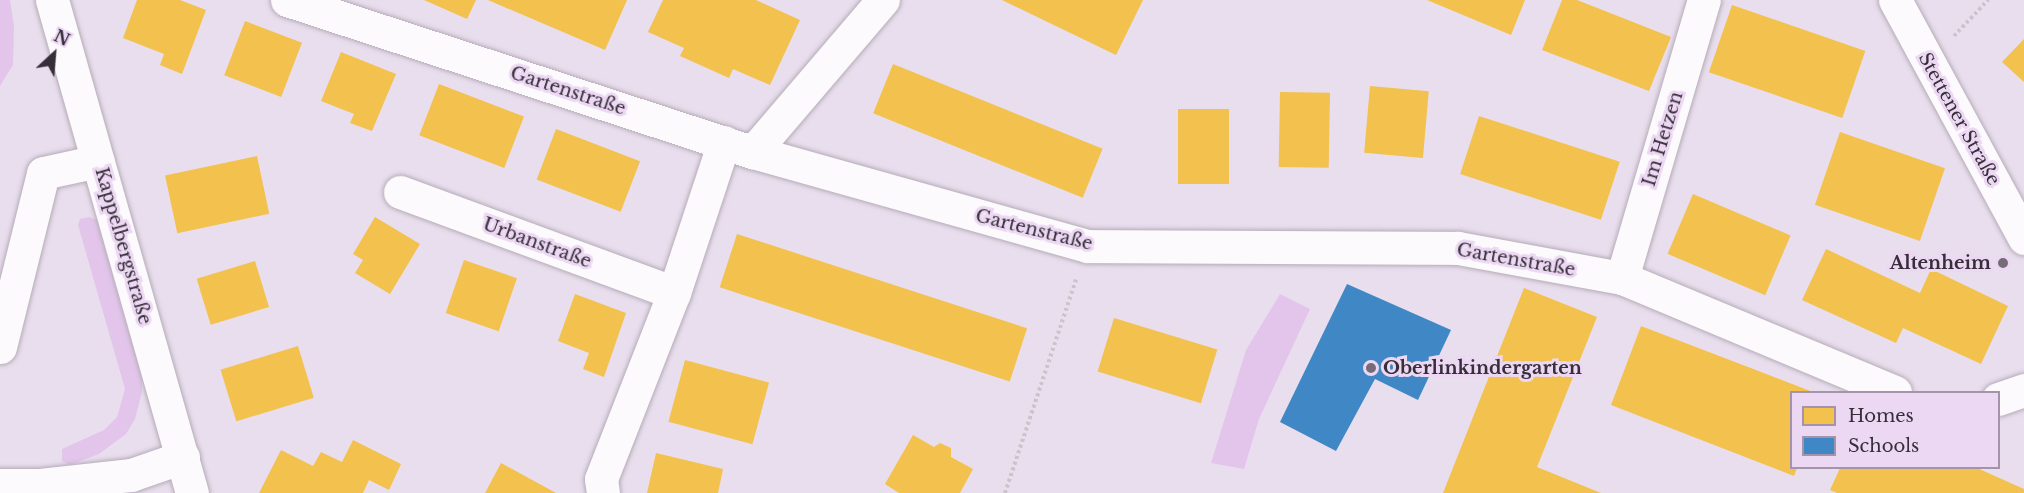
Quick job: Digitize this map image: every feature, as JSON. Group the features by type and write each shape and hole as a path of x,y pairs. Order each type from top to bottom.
{"street":[{"name":"Kappelbergstraße","path":"52,0 192,493"},
{"name":"Gartenstraße","path":"287,0 739,147 1087,246 1458,248 1622,278 1891,391"},
{"path":"603,493 602,478 674,293 739,147 883,0"},
{"name":"Im Hetzen","path":"1622,278 1704,0"},
{"name":"Stettener Straße","path":"1895,0 2024,238"},
{"path":"0,347 43,173 98,161"},
{"name":"Urbanstraße","path":"400,192 674,293"},
{"path":"2000,398 2024,390"},
{"path":"0,485 40,485 131,475 183,457"}],"path":[{"path":"1929,63 1989,0"},
{"path":"1005,493 1087,246"}],"shaded area":[{"path":"0,0 10,0 14,26 13,65 0,86"},
{"path":"89,217 97,220 142,379 142,392 135,419 126,434 99,454 70,465 62,461 62,449 104,430 117,417 125,389 78,225 80,219"},
{"path":"1280,294 1310,309 1259,419 1244,469 1211,463 1246,350"}],"building: Homes":[{"path":"137,0 180,0 206,10 182,74 160,65 164,54 123,38"},
{"path":"424,0 476,0 467,19"},
{"path":"488,0 627,0 605,50"},
{"path":"663,0 756,0 800,20 770,85 733,69 729,78 680,56 684,48 648,32"},
{"path":"1002,0 1143,0 1116,55"},
{"path":"1427,0 1525,0 1511,35"},
{"path":"1562,0 1577,0 1671,37 1649,91 1542,50"},
{"path":"1732,5 1865,51 1842,118 1709,72"},
{"path":"245,21 302,43 281,97 224,75"},
{"path":"2024,39 2024,82 2002,62"},
{"path":"341,52 396,74 372,131 350,123 354,114 321,101"},
{"path":"893,64 1103,149 1083,198 873,113"},
{"path":"439,84 524,117 504,168 419,135"},
{"path":"1370,86 1429,91 1423,158 1364,153"},
{"path":"1280,92 1330,93 1329,168 1279,167"},
{"path":"1178,109 1229,109 1229,184 1178,184"},
{"path":"1479,116 1620,162 1601,220 1460,174"},
{"path":"556,129 640,161 621,212 537,179"},
{"path":"1840,132 1945,168 1920,241 1815,205"},
{"path":"257,156 269,214 177,233 165,176"},
{"path":"1693,194 1791,235 1765,295 1668,254"},
{"path":"375,217 420,244 390,294 355,273 363,260 353,254"},
{"path":"737,234 1027,328 1010,382 720,287"},
{"path":"1826,249 1920,293 1931,269 2008,306 1981,364 1903,328 1896,343 1802,300"},
{"path":"464,260 517,278 499,331 446,313"},
{"path":"255,261 269,307 211,325 197,279"},
{"path":"1524,288 1597,317 1537,467 1601,493 1443,493"},
{"path":"575,294 626,313 604,377 583,369 589,353 558,341"},
{"path":"1114,318 1217,350 1201,403 1098,372"},
{"path":"1641,326 1810,391 1790,391 1790,469 1797,469 1794,476 1611,405"},
{"path":"298,346 314,398 236,421 221,370"},
{"path":"685,360 769,383 752,444 668,422"},
{"path":"913,435 934,447 940,443 951,448 951,457 973,469 960,493 899,493 885,484"},
{"path":"353,440 401,464 389,490 369,480 363,493 259,493 281,450 313,466 321,452 342,462"},
{"path":"656,453 723,469 718,493 647,493"},
{"path":"501,463 556,493 485,493"},
{"path":"1840,469 1979,469 2024,489 2024,493 1837,493 1830,490"}],"building: Schools":[{"name":"Oberlinkindergarten","path":"1347,284 1451,330 1418,400 1375,379 1336,451 1280,422"}],"place":[{"name":"Altenheim","path":"2003,263"},
{"name":"Oberlinkindergarten","path":"1371,368"}]}
